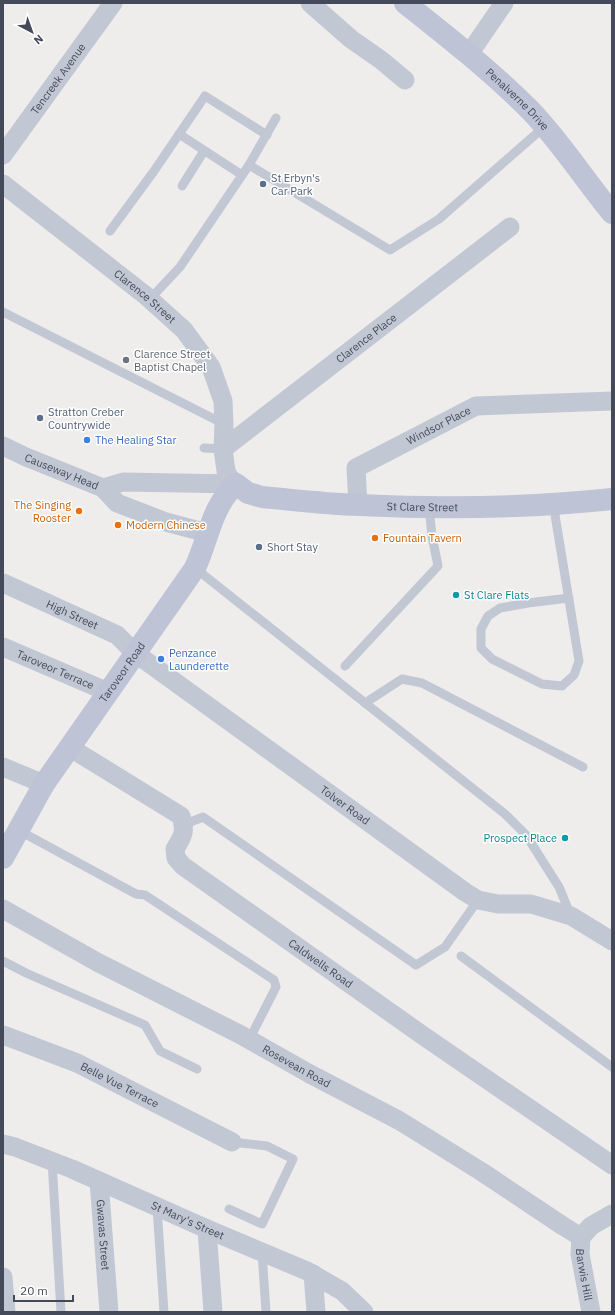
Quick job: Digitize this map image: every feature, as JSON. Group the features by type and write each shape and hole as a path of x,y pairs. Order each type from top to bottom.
{"street":[{"name":"Tencreek Avenue","path":"3,155 113,3"},
{"path":"310,3 350,39 381,60 405,80"},
{"name":"Penalverne Drive","path":"405,3 469,54 530,111 610,206"},
{"path":"469,54 504,3"},
{"name":"Clarence Street","path":"3,184 150,299 184,330 211,367 222,401 224,424 223,449 226,471 229,477 236,484"},
{"name":"Clarence Place","path":"223,449 510,227"},
{"name":"Windsor Place","path":"358,505 356,468 476,406 612,401"},
{"name":"Causeway Head","path":"3,446 26,457 103,488 117,503 166,522 207,533"},
{"path":"103,488 123,482 236,484"},
{"name":"St Clare Street","path":"236,484 248,493 262,497 358,505 487,507 553,504 612,499"},
{"name":"Taroveor Road","path":"9,843 44,784 69,747 195,568 216,512 226,494 236,484"},
{"name":"High Street","path":"3,583 117,635 135,653"},
{"name":"Taroveor Terrace","path":"3,647 108,692"},
{"name":"Tolver Road","path":"135,653 478,900 498,904 531,904 571,916 612,941"},
{"path":"69,747 181,816 184,824"},
{"path":"3,767 44,784"},
{"name":"Caldwells Road","path":"184,824 184,834 175,849 176,858 183,866 425,1037 612,1165"},
{"name":"Rosevean Road","path":"3,909 97,962 249,1040 400,1121 482,1172 562,1226 581,1237"},
{"name":"Belle Vue Terrace","path":"3,1035 77,1063 232,1142"},
{"name":"St Mary's Street","path":"3,1144 15,1146 52,1161 313,1274 342,1291 364,1312"},
{"name":"Gwavas Street","path":"99,1181 109,1312"},
{"path":"581,1237 591,1226 612,1214"},
{"path":"207,1229 213,1312"},
{"name":"Barwis Hill","path":"581,1237 580,1254 591,1312"},
{"path":"313,1274 316,1312"},
{"path":"3,1277 6,1312"}],"lane":[{"path":"110,231 204,96 267,135"},
{"path":"150,299 180,267 249,165 276,118"},
{"path":"249,165 390,250 439,219 544,127"},
{"path":"179,134 242,175"},
{"path":"182,186 204,151"},
{"path":"3,312 224,424"},
{"path":"204,448 223,449"},
{"path":"553,504 569,598 579,661 574,675 562,686 542,684 492,659 481,648 481,630 488,616 500,608 569,598"},
{"path":"344,666 438,566 432,536 429,507"},
{"path":"195,568 505,814 526,835 559,887 571,916"},
{"path":"365,703 402,679 422,683 583,766"},
{"path":"184,824 203,818 416,965 445,947 478,900"},
{"path":"9,843 136,894 145,895 274,980 276,987 249,1040"},
{"path":"461,956 612,1067"},
{"path":"3,961 26,973 146,1025 160,1052 197,1070"},
{"path":"229,1209 262,1224 293,1159 267,1146 232,1142"},
{"path":"52,1161 61,1312"},
{"path":"158,1207 164,1312"},
{"path":"262,1252 266,1312"}],"place":[{"name":"St Erbyn's Car Park","path":"263,184"},
{"name":"Clarence Street Baptist Chapel","path":"126,360"},
{"name":"Stratton Creber Countrywide","path":"40,418"},
{"name":"The Healing Star","path":"87,440"},
{"name":"The Singing Rooster","path":"79,511"},
{"name":"Modern Chinese","path":"118,525"},
{"name":"Fountain Tavern","path":"375,538"},
{"name":"Short Stay","path":"259,547"},
{"name":"St Clare Flats","path":"456,595"},
{"name":"Penzance Launderette","path":"161,659"},
{"name":"Prospect Place","path":"565,838"}]}
